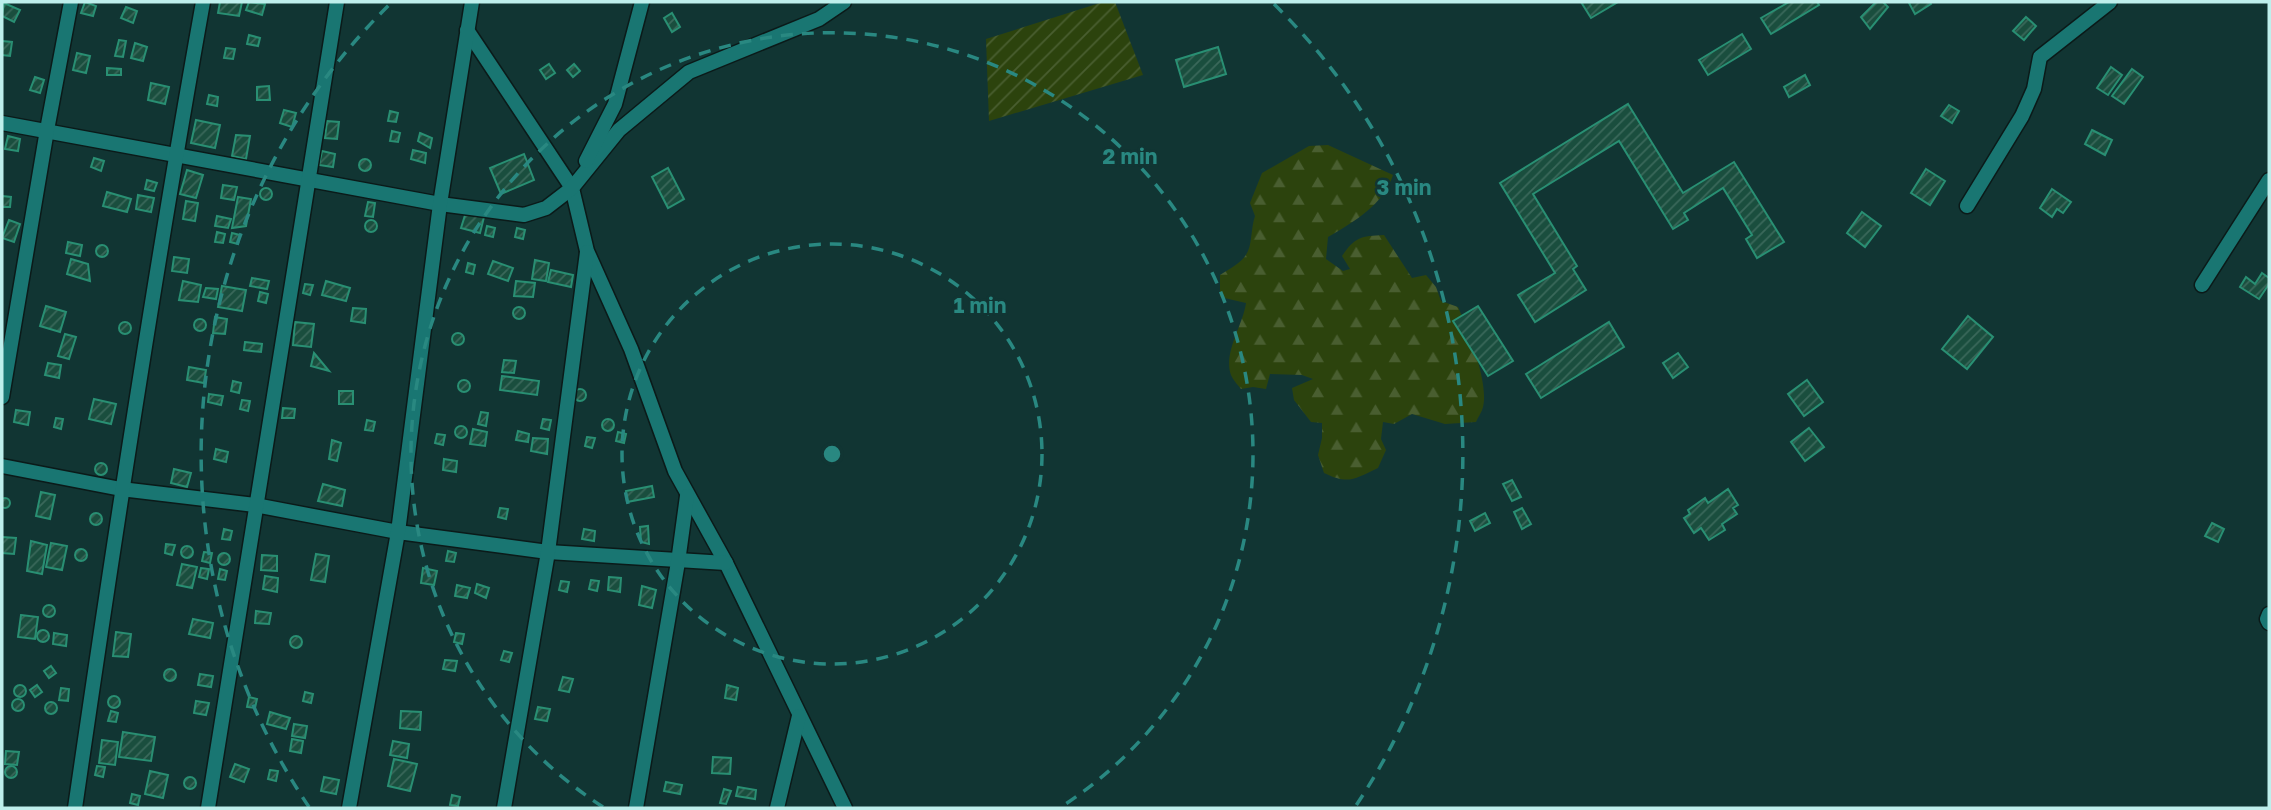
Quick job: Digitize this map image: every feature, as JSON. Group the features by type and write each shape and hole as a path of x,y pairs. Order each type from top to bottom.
{"street":[{"path":"2,397 71,2"},
{"path":"75,808 121,488 175,155 203,2"},
{"path":"208,808 337,2"},
{"path":"349,808 398,532 440,204 472,2"},
{"path":"572,188 615,104 624,79 642,2"},
{"path":"2,123 440,204 524,215 546,208 572,188 619,130 689,72 819,19 844,2"},
{"path":"1967,206 2022,116 2034,89 2039,57 2110,2"},
{"path":"467,30 572,188 587,251 631,349 675,471 726,563 845,808"},
{"path":"2202,285 2269,180"},
{"path":"504,808 548,552 587,251"},
{"path":"2,466 121,488 255,505 398,532 548,552 726,563"},
{"path":"636,808 687,496"},
{"path":"2269,614 2269,623"},
{"path":"777,808 799,716"}],"green space":[{"path":"1103,2 1115,2 1143,75 989,121 986,39"},
{"path":"1328,145 1393,175 1383,195 1375,203 1358,218 1328,237 1326,259 1343,271 1350,269 1342,256 1355,241 1384,235 1412,278 1426,275 1436,287 1441,301 1458,307 1476,356 1484,397 1476,422 1445,424 1412,414 1394,424 1383,422 1381,439 1386,450 1378,468 1346,480 1324,473 1318,455 1322,423 1311,422 1294,400 1292,388 1313,379 1302,375 1270,374 1266,389 1241,389 1233,379 1229,366 1231,348 1246,303 1220,297 1220,275 1240,262 1249,247 1255,216 1250,203 1262,173 1309,146"}],"building":[{"path":"85,2 96,6 93,16 81,13"},
{"path":"220,2 242,2 239,16 218,13"},
{"path":"249,2 265,4 262,15 246,10"},
{"path":"1581,2 1618,2 1591,18"},
{"path":"1789,2 1817,2 1819,5 1771,34 1761,18"},
{"path":"1876,2 1883,2 1888,7 1870,29 1861,17"},
{"path":"4,3 20,10 14,22 2,16"},
{"path":"1909,3 1931,4 1915,14"},
{"path":"126,7 137,11 133,23 121,18"},
{"path":"672,13 680,27 672,32 664,18"},
{"path":"2026,17 2036,26 2024,40 2013,31"},
{"path":"1742,34 1751,49 1708,75 1699,60"},
{"path":"249,35 260,38 258,46 247,44"},
{"path":"119,40 126,41 123,57 115,56"},
{"path":"2,41 12,42 10,56 2,55"},
{"path":"135,43 147,47 143,61 131,58"},
{"path":"1218,47 1226,74 1184,87 1176,60"},
{"path":"226,48 235,49 233,59 224,58"},
{"path":"77,53 90,56 86,73 73,70"},
{"path":"549,64 555,73 546,79 540,70"},
{"path":"574,64 580,71 573,77 567,70"},
{"path":"2111,67 2122,75 2108,95 2097,88"},
{"path":"107,68 121,69 121,75 107,75"},
{"path":"2132,69 2143,77 2124,104 2112,96"},
{"path":"1805,75 1810,85 1789,97 1784,87"},
{"path":"35,77 44,80 40,93 30,90"},
{"path":"151,83 169,87 165,104 148,100"},
{"path":"269,86 270,100 257,100 257,87"},
{"path":"209,95 218,97 217,106 207,104"},
{"path":"1628,104 1683,193 1734,162 1784,242 1757,258 1746,239 1752,235 1723,188 1684,213 1688,220 1673,229 1619,141 1533,194 1577,266 1573,269 1586,290 1535,322 1518,295 1555,273 1500,183"},
{"path":"1949,105 1959,111 1952,123 1941,116"},
{"path":"284,110 296,113 292,127 280,123"},
{"path":"390,111 398,113 396,122 388,121"},
{"path":"196,120 220,125 215,148 191,143"},
{"path":"327,121 339,122 337,139 325,138"},
{"path":"2092,130 2112,140 2105,155 2085,144"},
{"path":"392,131 400,133 398,142 390,141"},
{"path":"420,133 432,138 430,148 418,141"},
{"path":"236,135 250,136 246,159 232,156"},
{"path":"8,136 20,139 18,151 5,149"},
{"path":"413,150 426,153 425,163 411,159"},
{"path":"322,151 335,154 333,167 319,165"},
{"path":"524,154 534,180 501,194 490,168"},
{"path":"94,158 104,161 101,171 91,167"},
{"path":"365,159 371,165 365,171 359,165"},
{"path":"668,168 684,199 668,208 652,177"},
{"path":"1926,169 1945,181 1930,205 1911,193"},
{"path":"187,170 203,175 196,198 180,194"},
{"path":"147,180 157,183 154,191 145,189"},
{"path":"223,185 237,187 234,200 221,198"},
{"path":"266,188 272,194 266,200 260,194"},
{"path":"2052,189 2071,202 2063,213 2057,209 2052,217 2040,208"},
{"path":"107,192 131,199 127,212 103,206"},
{"path":"138,195 154,198 151,212 136,209"},
{"path":"2,196 11,197 10,207 2,207"},
{"path":"238,197 251,199 246,226 232,228"},
{"path":"186,201 198,203 195,221 183,219"},
{"path":"368,202 375,203 373,217 365,216"},
{"path":"466,212 484,217 480,233 461,228"},
{"path":"1862,212 1881,226 1865,247 1847,233"},
{"path":"217,216 231,219 228,228 215,226"},
{"path":"9,220 20,224 14,242 2,238"},
{"path":"371,220 377,226 371,232 365,226"},
{"path":"487,226 495,228 493,237 485,235"},
{"path":"517,228 525,230 523,239 515,237"},
{"path":"217,232 225,234 223,243 215,242"},
{"path":"232,233 240,235 238,244 230,242"},
{"path":"68,242 82,245 80,256 66,253"},
{"path":"102,245 108,251 102,257 96,251"},
{"path":"174,257 189,259 187,273 172,271"},
{"path":"71,259 88,264 90,281 67,274"},
{"path":"535,260 549,263 546,281 532,279"},
{"path":"493,261 513,268 508,281 488,274"},
{"path":"468,263 475,265 473,274 466,272"},
{"path":"551,270 573,275 571,287 548,282"},
{"path":"2262,273 2269,278 2269,284 2259,299 2240,287 2246,277 2255,284"},
{"path":"252,278 269,281 267,289 250,286"},
{"path":"183,281 201,285 198,302 179,300"},
{"path":"326,281 350,288 346,301 322,295"},
{"path":"516,281 535,283 533,297 514,296"},
{"path":"305,284 313,285 310,295 303,293"},
{"path":"222,286 246,290 242,311 218,307"},
{"path":"206,288 218,289 216,299 203,297"},
{"path":"260,292 268,294 266,303 258,301"},
{"path":"46,306 66,312 60,332 40,326"},
{"path":"1478,306 1513,361 1488,376 1453,321"},
{"path":"519,307 525,313 519,319 513,313"},
{"path":"353,308 366,309 365,323 351,321"},
{"path":"1968,316 1993,337 1967,369 1942,349"},
{"path":"215,317 227,319 225,334 213,333"},
{"path":"200,319 206,325 200,331 194,325"},
{"path":"125,322 131,328 125,334 119,328"},
{"path":"295,322 314,324 311,347 293,345"},
{"path":"1609,322 1624,347 1541,398 1526,374"},
{"path":"458,333 464,339 458,345 452,339"},
{"path":"65,334 76,337 69,359 58,356"},
{"path":"245,342 262,344 261,352 244,350"},
{"path":"314,353 329,371 311,366"},
{"path":"1678,353 1688,367 1673,378 1663,363"},
{"path":"504,360 516,361 514,373 502,372"},
{"path":"48,363 61,365 59,378 45,375"},
{"path":"189,367 206,370 204,383 187,380"},
{"path":"502,376 539,381 537,395 500,390"},
{"path":"464,380 470,386 464,392 458,386"},
{"path":"1807,380 1823,402 1804,416 1788,394"},
{"path":"233,381 241,383 239,393 231,391"},
{"path":"580,389 586,395 580,401 574,395"},
{"path":"339,391 353,391 353,404 339,404"},
{"path":"209,394 223,396 221,405 208,402"},
{"path":"94,399 116,404 111,424 89,419"},
{"path":"242,400 250,401 248,411 240,409"},
{"path":"283,408 295,409 294,418 282,418"},
{"path":"16,410 30,412 28,425 14,422"},
{"path":"481,412 488,413 486,426 478,424"},
{"path":"56,418 63,419 61,429 54,427"},
{"path":"543,419 551,420 549,430 541,428"},
{"path":"608,419 614,425 608,431 602,425"},
{"path":"367,420 375,422 373,431 365,430"},
{"path":"461,426 467,432 461,438 455,432"},
{"path":"1809,428 1824,447 1805,461 1791,442"},
{"path":"473,429 487,432 485,446 470,444"},
{"path":"518,431 529,434 528,442 516,440"},
{"path":"618,432 626,434 624,443 616,441"},
{"path":"437,434 445,435 443,445 435,443"},
{"path":"587,437 595,438 592,448 585,446"},
{"path":"533,438 548,439 547,454 531,451"},
{"path":"332,440 341,443 337,461 329,459"},
{"path":"216,449 228,452 226,462 214,459"},
{"path":"444,459 457,461 456,472 443,470"},
{"path":"101,463 107,469 101,475 95,469"},
{"path":"174,469 191,473 187,487 171,483"},
{"path":"1512,480 1521,497 1512,501 1503,484"},
{"path":"323,484 345,490 342,506 318,501"},
{"path":"652,486 654,497 627,502 626,491"},
{"path":"1728,489 1738,505 1733,508 1737,514 1722,524 1725,530 1709,540 1701,528 1694,533 1684,518 1690,514 1688,510 1705,498 1708,503"},
{"path":"41,492 55,495 50,519 36,516"},
{"path":"5,498 9,499 9,507 5,508 1,507 0,503 1,499"},
{"path":"500,508 508,509 506,519 498,517"},
{"path":"1522,508 1531,524 1522,529 1514,512"},
{"path":"96,513 102,519 96,525 90,519"},
{"path":"1485,513 1490,523 1475,531 1470,521"},
{"path":"2212,523 2224,529 2218,542 2205,536"},
{"path":"648,526 649,544 641,542 640,527"},
{"path":"224,529 232,531 230,540 222,539"},
{"path":"584,529 595,531 594,541 582,539"},
{"path":"2,537 16,538 14,554 2,553"},
{"path":"31,541 47,545 42,574 27,571"},
{"path":"51,543 67,546 62,570 46,567"},
{"path":"166,544 175,545 172,555 165,553"},
{"path":"187,546 193,552 187,558 181,552"},
{"path":"81,549 87,555 81,561 75,555"},
{"path":"448,551 456,553 454,562 446,561"},
{"path":"204,552 212,553 210,563 202,561"},
{"path":"224,553 230,559 224,565 218,559"},
{"path":"316,554 329,556 325,582 311,580"},
{"path":"262,555 277,556 277,571 261,570"},
{"path":"182,564 197,567 192,588 177,585"},
{"path":"201,568 209,569 207,579 199,577"},
{"path":"423,568 437,571 434,585 421,583"},
{"path":"220,569 227,571 225,580 218,579"},
{"path":"265,576 278,578 277,592 263,589"},
{"path":"609,577 621,578 620,592 608,590"},
{"path":"591,580 599,581 597,591 589,589"},
{"path":"561,581 569,582 567,592 559,590"},
{"path":"477,584 489,588 486,598 475,593"},
{"path":"457,585 470,588 467,598 455,596"},
{"path":"642,586 656,590 652,608 639,605"},
{"path":"49,605 55,611 49,617 43,611"},
{"path":"256,611 271,613 269,624 255,623"},
{"path":"21,615 38,617 35,639 18,637"},
{"path":"193,619 213,623 210,638 189,634"},
{"path":"43,630 49,636 43,642 37,636"},
{"path":"116,632 131,634 128,657 113,656"},
{"path":"54,633 67,635 66,646 53,644"},
{"path":"456,633 464,634 462,644 454,642"},
{"path":"296,636 302,642 296,648 290,642"},
{"path":"504,651 512,653 509,662 501,660"},
{"path":"445,660 457,661 455,671 443,669"},
{"path":"51,666 56,673 49,678 44,671"},
{"path":"170,669 176,675 170,681 164,675"},
{"path":"200,674 213,676 211,687 198,685"},
{"path":"563,677 573,679 569,692 559,690"},
{"path":"20,685 26,691 20,697 14,691"},
{"path":"37,685 42,692 35,697 30,690"},
{"path":"727,685 738,688 736,700 725,698"},
{"path":"61,688 69,689 68,701 59,700"},
{"path":"305,692 313,694 311,703 303,701"},
{"path":"114,696 120,702 114,708 108,702"},
{"path":"249,697 257,699 255,708 247,707"},
{"path":"18,699 24,705 18,711 12,705"},
{"path":"196,701 209,703 206,715 194,713"},
{"path":"51,702 57,708 51,714 45,708"},
{"path":"538,707 550,709 547,721 535,719"},
{"path":"111,711 118,713 116,722 108,721"},
{"path":"401,711 421,712 420,730 400,728"},
{"path":"270,712 290,718 286,729 267,724"},
{"path":"294,724 307,726 305,738 292,736"},
{"path":"123,732 155,737 151,761 119,757"},
{"path":"292,739 303,741 301,753 290,751"},
{"path":"102,740 118,742 115,765 99,763"},
{"path":"393,741 409,744 407,758 390,755"},
{"path":"6,751 19,752 17,765 5,764"},
{"path":"713,757 731,758 730,774 712,773"},
{"path":"394,759 417,764 410,791 388,786"},
{"path":"235,764 249,769 244,782 230,777"},
{"path":"11,766 17,772 11,778 5,772"},
{"path":"97,766 105,767 103,777 95,775"},
{"path":"270,770 278,771 276,781 268,779"},
{"path":"150,771 168,775 163,798 145,794"},
{"path":"190,777 196,783 190,789 184,783"},
{"path":"324,777 339,780 336,794 321,791"},
{"path":"666,782 682,785 680,794 664,791"},
{"path":"738,787 756,790 755,799 736,796"},
{"path":"724,789 731,791 726,804 720,803"},
{"path":"132,794 140,796 138,805 130,803"},
{"path":"452,795 460,797 458,806 450,805"}]}
